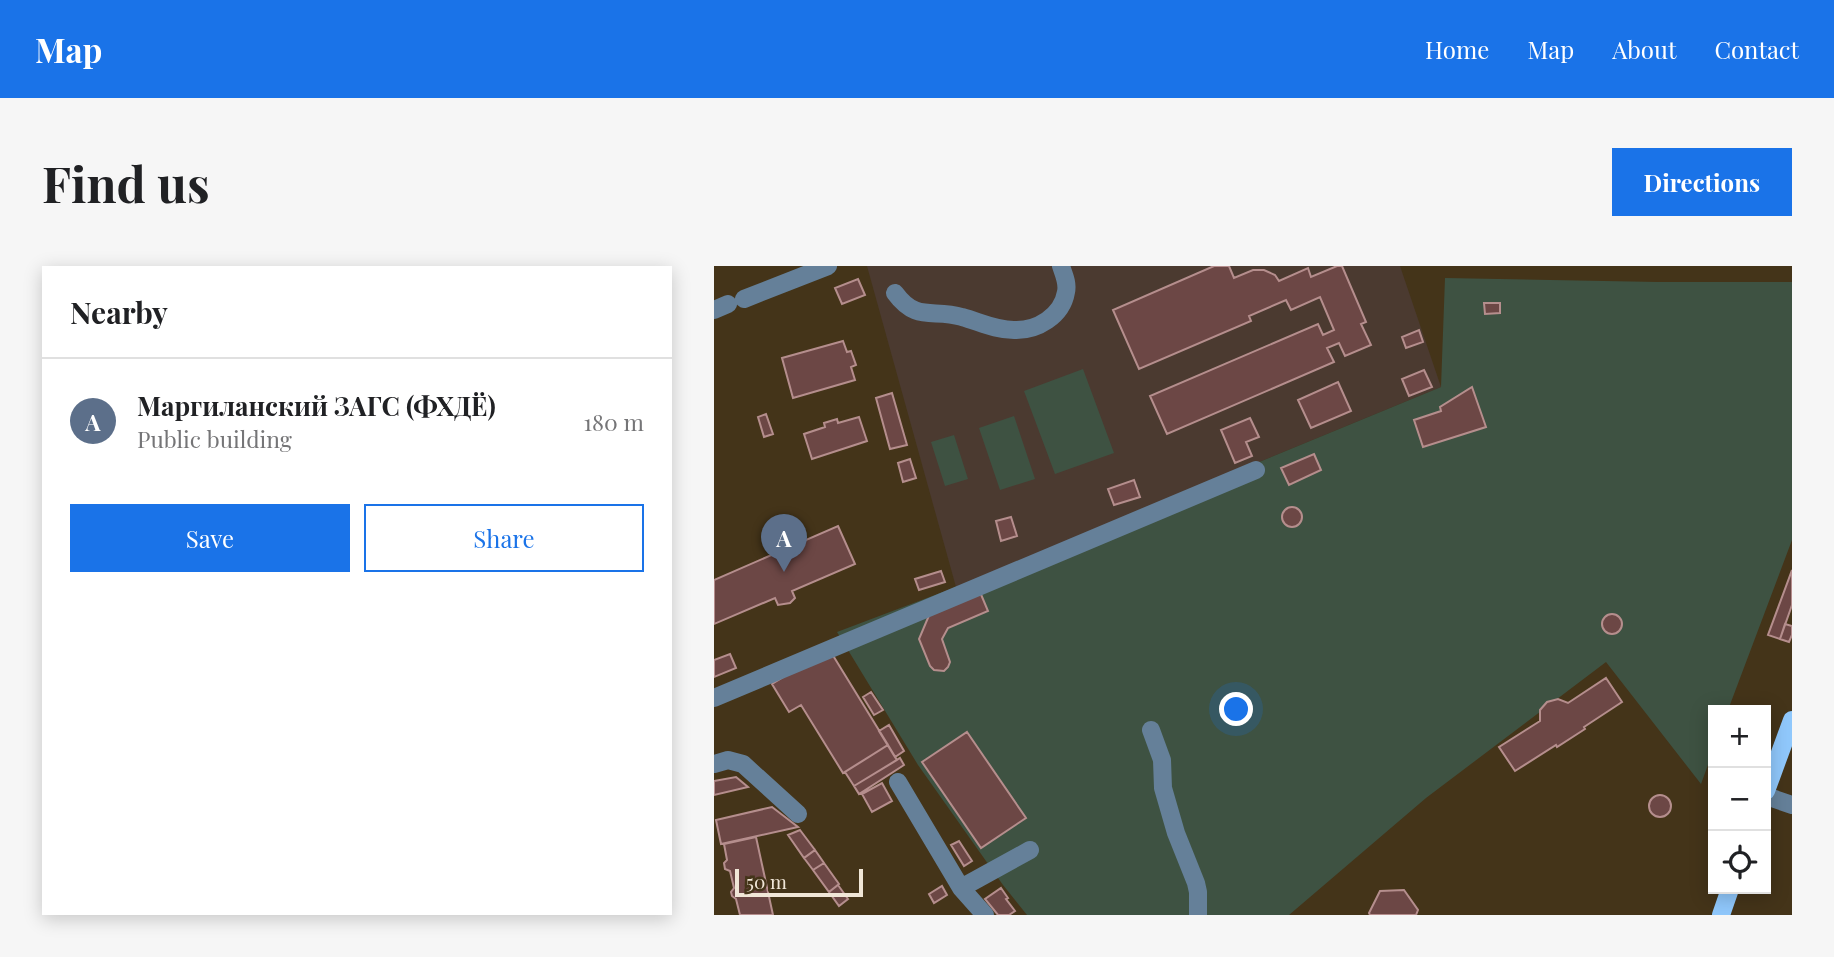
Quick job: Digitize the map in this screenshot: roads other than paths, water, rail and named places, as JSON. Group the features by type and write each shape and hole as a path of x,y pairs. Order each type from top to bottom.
{"main road":[{"path":"1771,780 1792,720"},
{"path":"1721,915 1728,894"}],"street":[{"path":"729,304 828,266"},
{"path":"895,293 903,304 922,313 950,314 1002,329 1030,329 1051,317 1064,299 1066,283 1061,266"},
{"path":"714,698 1255,470"},
{"path":"1151,730 1162,760 1163,788 1176,834 1196,883 1198,915"},
{"path":"714,764 728,760 743,764 798,814"},
{"path":"898,782 961,888 985,915"},
{"path":"1771,796 1792,805"},
{"path":"961,888 1030,850"}],"place":[{"name":"Маргиланский ЗАГС (ФХДЁ)","path":"784,572"}]}
